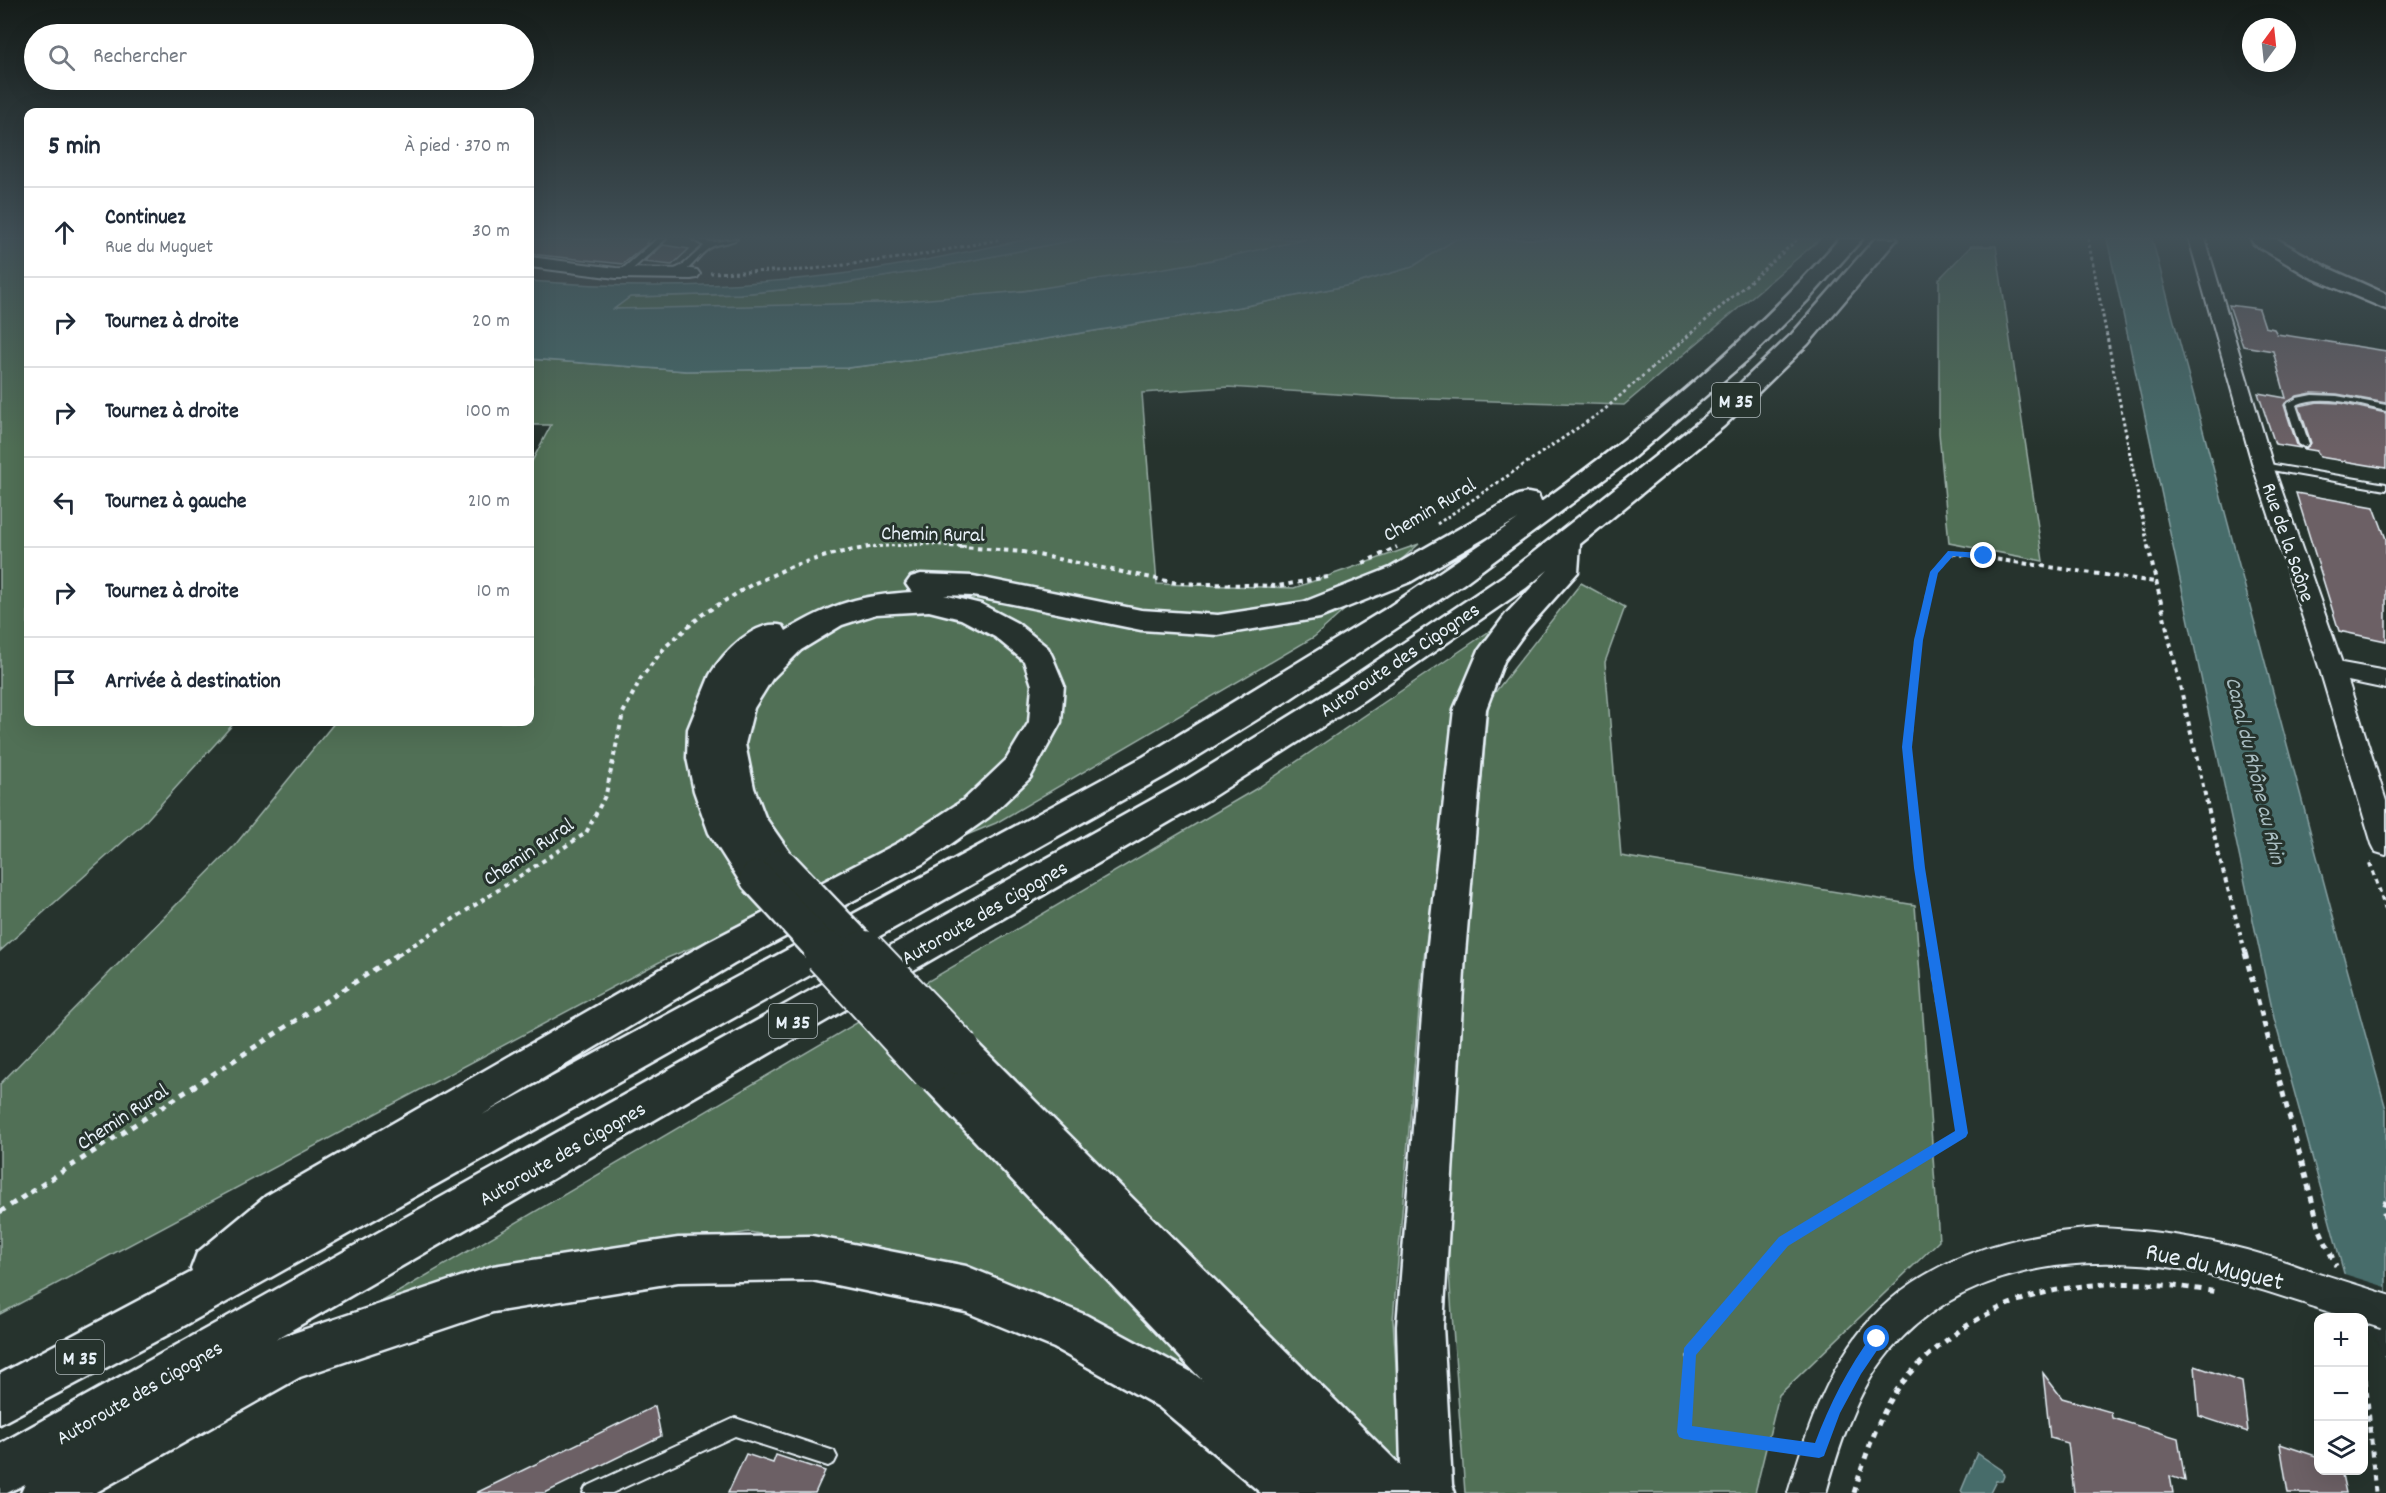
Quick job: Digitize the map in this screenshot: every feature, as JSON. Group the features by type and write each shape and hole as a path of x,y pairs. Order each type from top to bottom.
{"main road":[{"name":"Autoroute des Cigognes","path":"0,1400 159,1315 1155,766 1314,670 1474,564 1592,478 1682,407 1785,309"},
{"name":"Autoroute des Cigognes","path":"0,1471 1197,790 1353,692 1516,581 1715,421 1800,339 1826,309"},
{"path":"1343,1493 946,1060 769,872 726,833 711,791 704,758 704,729 726,675 761,639 809,609 863,591 928,583 973,586 1142,620 1218,625 1309,611 1400,575 1483,529 1548,488 1592,478"},
{"path":"1430,1493 1427,1486 1420,1326 1446,954 1470,709 1490,658 1517,621 1563,572 1566,541"},
{"path":"159,1315 281,1211 721,953 912,853 977,808 1018,769 1045,722 1048,685 1037,656 1006,630 970,611 929,601 874,604 831,618 790,643 761,671 738,707 729,744 737,788 769,872"},
{"path":"946,1060 1393,1493"},
{"path":"46,1493 289,1357 493,1289 678,1260 812,1257 966,1289 1070,1331 1176,1390 1299,1493"}],"street":[{"name":"Rue de la Saône","path":"2217,309 2263,466 2332,670 2386,844"},
{"path":"2332,670 2386,680"},
{"name":"Rue du Muguet","path":"1807,1493 1834,1410 1856,1370 1877,1339 1906,1310 1936,1288 2008,1257 2051,1247 2136,1246 2181,1252 2326,1281 2386,1312"}],"lane":[{"path":"2304,444 2290,404 2297,400 2310,396 2386,408"},
{"path":"2263,466 2386,487"},
{"path":"592,1493 735,1427 828,1456"}],"path":[{"name":"Chemin Rural","path":"1432,527 1604,410 1719,309"},
{"path":"2102,309 2155,582 2220,860 2320,1230 2326,1281"},
{"name":"Chemin Rural","path":"0,1212 586,834 606,794 622,713 641,678 665,647 703,614 751,585 792,566 833,554 879,545 930,544 1023,552 1177,583 1278,586 1335,576"},
{"name":"Chemin Rural","path":"1355,567 1404,544"},
{"path":"1819,1451 1684,1432 1689,1353 1784,1242 1962,1133 1920,868 1907,747 1918,640 1934,572 1951,553 2155,582"},
{"path":"2386,1201 2383,1209 2386,1221"},
{"path":"1854,1493 1871,1440 1891,1402 1915,1368 1953,1335 1991,1312 2029,1296 2068,1286 2102,1281 2181,1285 2221,1293"},
{"path":"2368,1409 2376,1493"}],"green space":[{"path":"0,309 24,309 24,726 231,726 143,824 0,951"},
{"path":"1230,309 1738,309 1624,405 1397,398 1228,387 1142,393 1157,584 1294,588 1419,544 1314,637 996,823 667,958 0,1314 0,1084 235,845 332,726 534,726 534,457 551,425 534,425 534,359 686,371 847,368 923,359"},
{"path":"1939,309 2005,309 2043,561 1949,543 1939,433"},
{"path":"1581,583 1625,607 1605,662 1621,856 1915,905 1939,1241 1779,1395 1755,1493 1465,1493 1446,1231 1466,949 1489,700"},
{"path":"1494,628 1458,697 1422,974 1393,1320 1403,1472 1364,1464 981,1275 749,1232 568,1260 376,1305 1259,787"}],"water":[{"path":"534,309 1230,309 923,359 847,368 686,371 534,359"},
{"name":"Canal du Rhône au Rhin","path":"2122,309 2171,309 2386,1109 2386,1361 2381,1341 2368,1323 2368,1313 2355,1313 2274,1018"},
{"path":"1977,1453 2002,1470 2004,1476 2002,1481 1996,1481 1990,1493 1963,1493 1961,1491"}],"pier":[{"path":"2341,1273 2386,1287 2386,1357 2381,1355 2378,1342 2368,1334 2368,1313 2352,1313"}],"building":[{"path":"2230,309 2259,309 2265,327 2274,329 2277,334 2386,351 2386,403 2337,394 2312,393 2297,396 2284,405 2297,445 2301,448 2275,444 2258,393 2286,398 2273,351 2243,346"},
{"path":"2318,402 2340,403 2386,413 2386,468 2320,457 2317,451 2305,449 2311,443 2299,406"},
{"path":"2296,493 2374,507 2386,539 2386,641 2339,631"},
{"path":"2195,1366 2242,1382 2248,1432 2199,1416"},
{"path":"2043,1373 2062,1398 2111,1412 2112,1418 2178,1438 2185,1481 2170,1476 2173,1493 2074,1493 2068,1443 2050,1438"},
{"path":"655,1406 661,1436 545,1493 476,1493"},
{"path":"2280,1444 2314,1455 2314,1475 2342,1475 2346,1493 2288,1493"},
{"path":"746,1454 773,1463 776,1455 825,1471 815,1493 728,1493"}],"route":[{"path":"1877,1339 1856,1370 1834,1410 1819,1451 1684,1432 1689,1353 1784,1242 1962,1133 1920,868 1907,747 1918,640 1934,572 1951,553 1984,556"}]}
